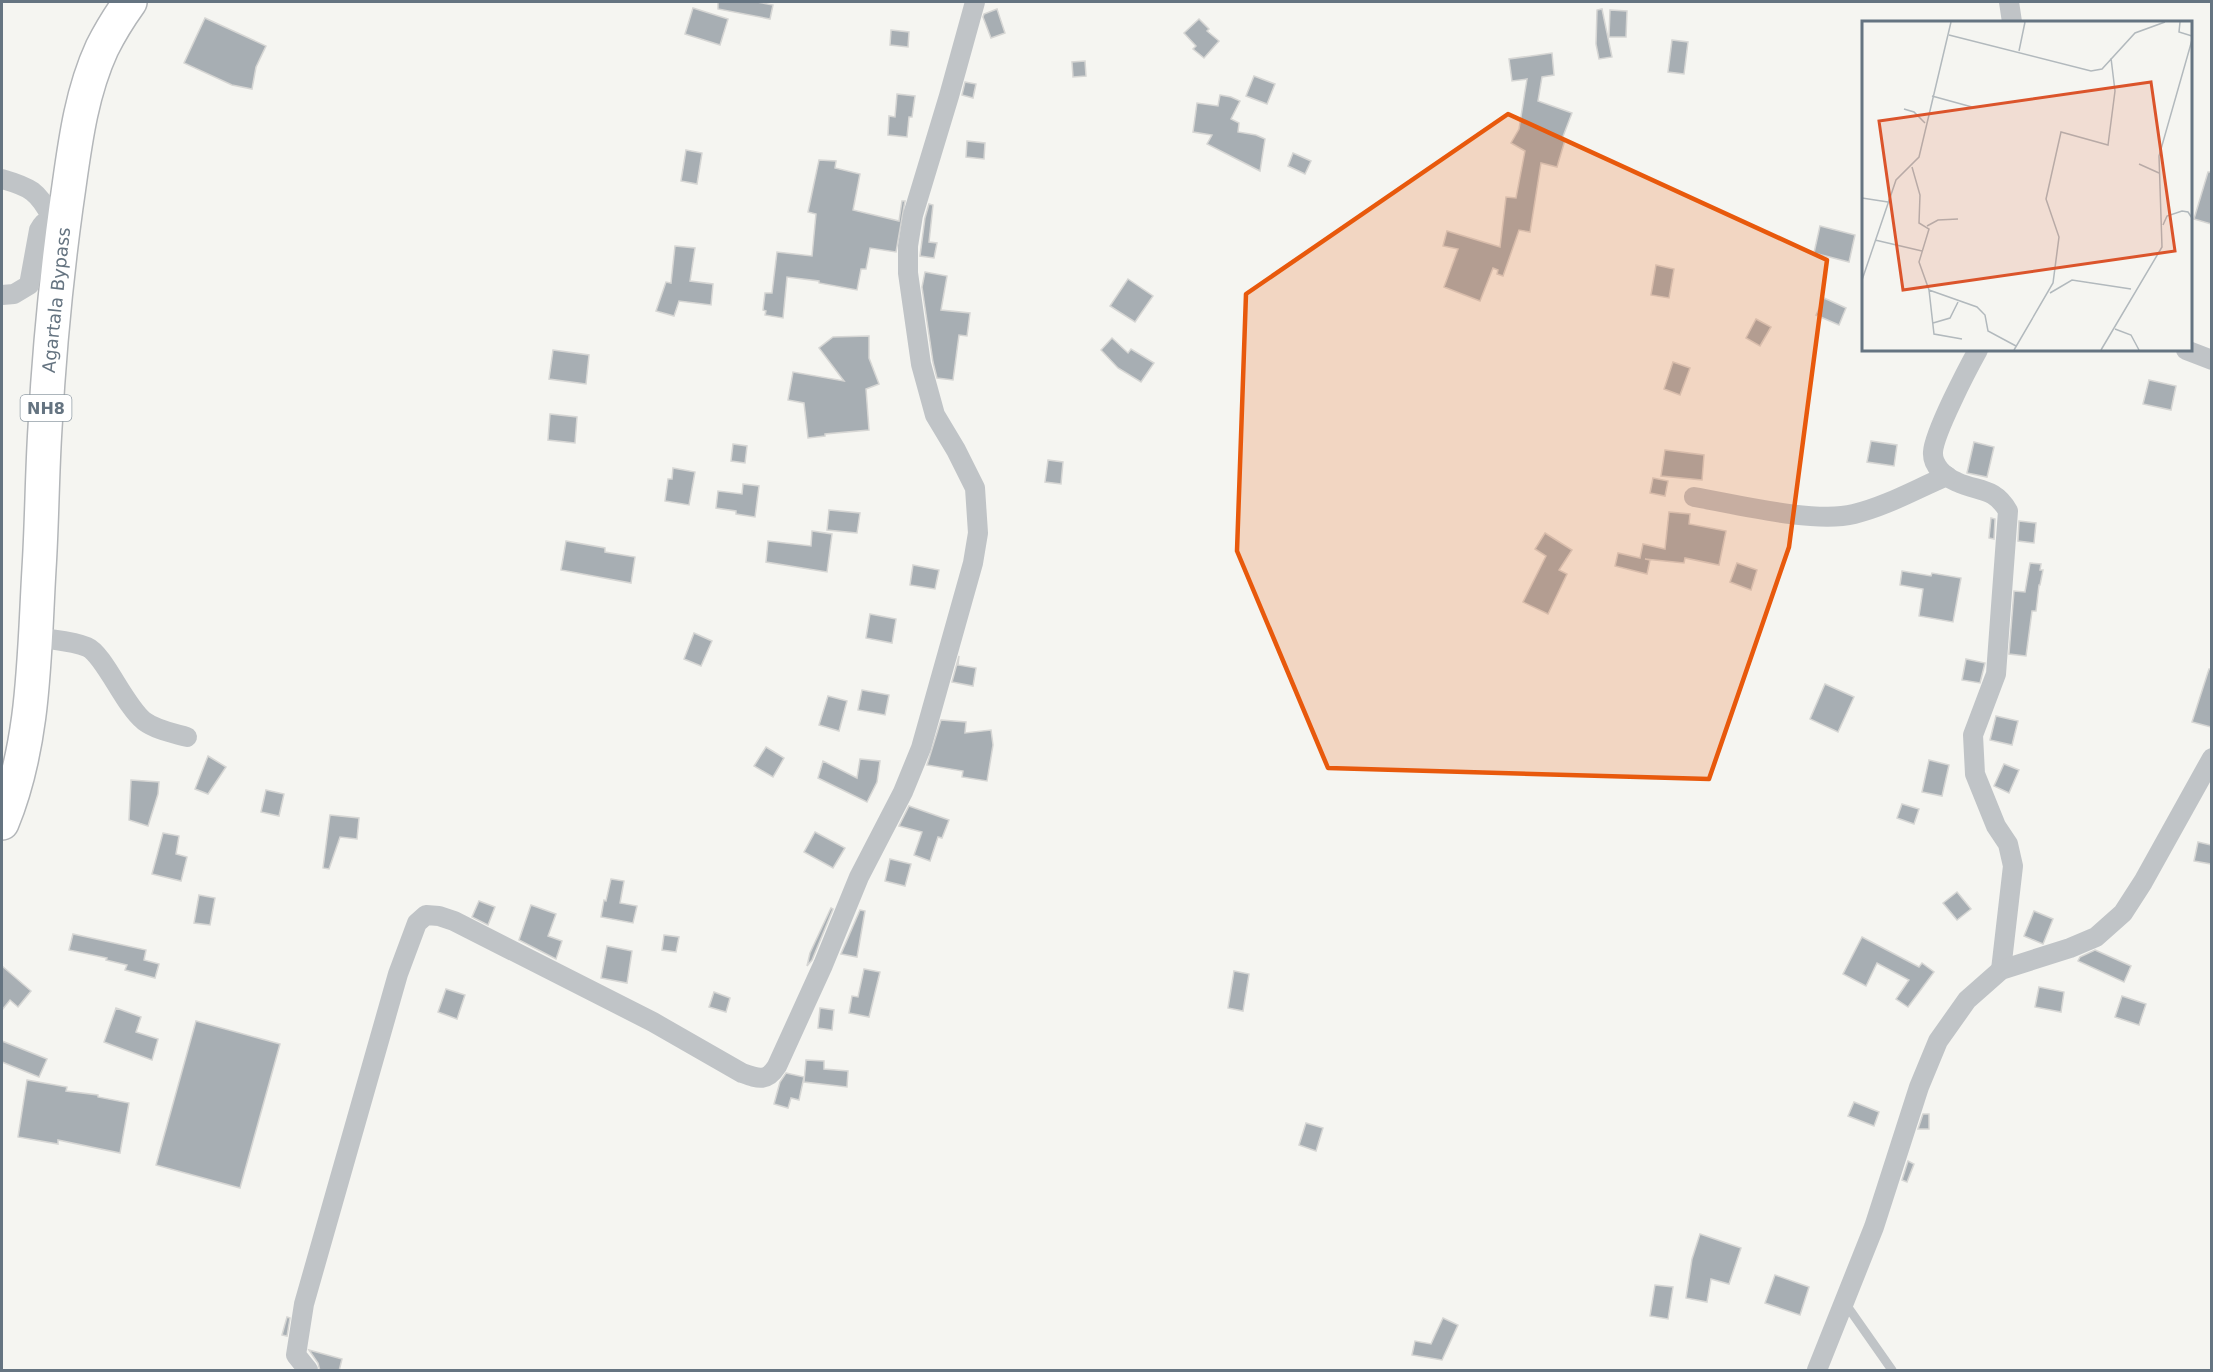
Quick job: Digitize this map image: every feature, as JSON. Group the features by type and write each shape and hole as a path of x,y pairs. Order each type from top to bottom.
{"highway":[{"name":"Agartala Bypass","path":"2,823 17,777 34,679 45,430 56,282 58,218 91,76 102,47 130,2"}],"street":[{"path":"308,1371 296,1355 304,1304 398,974 417,923 426,915 454,921 653,1022 742,1073 763,1078 772,1074 777,1066 823,965 859,877 903,792 921,748 973,563 978,533 975,488 935,415 921,364 908,273 908,246 913,215 950,96 975,2"},
{"path":"2009,2 2012,21"},
{"path":"2,179 32,189 58,218 42,224 39,230 30,285 14,294 2,295"},
{"path":"1978,351 1938,434 1933,452 1936,466 1947,476 1958,483 1990,492 2002,500 2008,511 1996,674 1973,735 1975,774 1996,826 2008,844 2013,866 2001,970"},
{"path":"2188,351 2211,360"},
{"path":"1694,497 1828,517 1852,515 1887,504 1947,476"},
{"path":"37,637 87,647 128,705 144,721 187,738"},
{"path":"1817,1371 1874,1227 1919,1087 1938,1041 1966,1000 2001,970 2070,948 2096,937 2123,913 2143,882 2211,758"}],"lane":[{"path":"1844,1301 1892,1371"}],"highlighted area":[{"path":"1508,114 1827,260 1789,547 1709,779 1328,768 1237,551 1246,294"}],"building":[{"path":"718,2 757,2 773,5 770,19 718,9"},
{"path":"693,8 728,19 720,45 685,34"},
{"path":"997,9 1005,33 991,38 983,17 984,14"},
{"path":"1602,9 1612,57 1599,59 1596,44 1597,10"},
{"path":"1610,10 1627,11 1626,37 1609,37"},
{"path":"205,18 266,46 256,67 252,89 232,85 184,63"},
{"path":"1199,19 1209,29 1207,31 1219,41 1204,58 1193,49 1196,46 1184,33"},
{"path":"891,30 909,32 908,47 890,45"},
{"path":"1672,40 1688,42 1684,74 1668,72"},
{"path":"1552,53 1554,75 1542,77 1538,101 1572,113 1562,139 1565,140 1557,167 1541,163 1530,232 1519,230 1503,276 1497,274 1498,270 1493,268 1480,301 1444,287 1458,249 1443,246 1447,231 1500,247 1506,197 1516,198 1525,151 1511,143 1519,129 1527,79 1512,81 1509,59"},
{"path":"1085,61 1086,76 1073,77 1072,62"},
{"path":"1254,76 1275,84 1267,104 1246,96"},
{"path":"965,82 976,84 973,98 962,95"},
{"path":"897,94 915,96 912,117 909,117 907,137 888,135 889,116 895,117"},
{"path":"1220,95 1240,101 1231,119 1239,123 1238,132 1265,139 1260,171 1207,144 1212,135 1193,132 1197,103 1218,106"},
{"path":"967,141 985,143 984,159 966,157"},
{"path":"686,150 702,153 697,184 681,181"},
{"path":"1293,153 1311,161 1305,174 1288,166"},
{"path":"819,160 836,161 835,168 860,174 853,210 899,221 902,201 905,201 896,252 870,248 866,269 861,269 857,290 819,283 819,281 787,277 783,318 765,315 766,311 763,310 765,293 772,293 777,252 812,256 816,214 808,212"},
{"path":"2208,172 2211,172 2211,224 2194,219"},
{"path":"929,204 933,205 929,242 937,243 934,258 920,256"},
{"path":"1820,226 1855,235 1849,262 1814,253"},
{"path":"675,246 695,248 690,281 713,284 711,305 679,301 674,316 656,311 666,282 671,283"},
{"path":"1656,265 1674,269 1669,298 1651,295"},
{"path":"925,272 947,276 941,310 970,313 967,336 959,335 953,380 937,378 922,287"},
{"path":"1128,279 1153,296 1135,322 1110,306"},
{"path":"1824,298 1846,308 1839,325 1816,315"},
{"path":"1756,319 1771,327 1760,346 1746,338"},
{"path":"869,336 869,358 879,384 866,389 869,430 808,438 804,403 788,400 793,372 844,381 819,348 833,337"},
{"path":"1112,338 1128,353 1131,349 1154,363 1141,382 1118,368 1101,350"},
{"path":"553,350 589,355 586,384 549,379"},
{"path":"1673,362 1690,368 1680,395 1664,389"},
{"path":"2149,380 2176,386 2171,410 2143,404"},
{"path":"550,414 577,417 575,443 548,440"},
{"path":"1871,441 1897,445 1894,466 1867,462"},
{"path":"1974,442 1994,447 1987,477 1967,473"},
{"path":"733,444 747,446 745,463 731,461"},
{"path":"1665,450 1704,455 1702,480 1661,476"},
{"path":"1048,460 1063,462 1061,484 1045,482"},
{"path":"673,468 695,472 689,505 665,501 668,479 672,479"},
{"path":"1653,478 1668,481 1665,496 1650,493"},
{"path":"743,484 759,486 755,517 716,508 718,491 742,494"},
{"path":"829,510 860,513 857,533 827,530"},
{"path":"1669,512 1690,514 1689,524 1726,531 1719,565 1685,558 1684,563 1645,559 1650,560 1647,574 1615,566 1618,553 1640,558 1643,544 1665,549"},
{"path":"1991,518 1995,519 1994,539 1989,538"},
{"path":"2019,521 2036,523 2034,543 2018,541"},
{"path":"812,531 832,534 827,572 766,562 768,541 811,546"},
{"path":"1545,533 1572,550 1559,570 1567,574 1548,614 1523,602 1546,556 1535,549"},
{"path":"566,541 605,548 605,552 635,557 631,583 561,570"},
{"path":"1737,563 1757,570 1751,590 1730,582"},
{"path":"2030,563 2041,564 2040,570 2043,570 2036,611 2032,611 2026,656 2009,654 2014,591 2025,592"},
{"path":"913,565 939,570 935,589 910,585"},
{"path":"1902,571 1961,578 1953,622 1919,616 1923,589 1900,585"},
{"path":"870,614 896,619 892,643 866,638"},
{"path":"694,633 712,641 701,666 684,659"},
{"path":"959,656 958,665 976,668 973,686 952,682"},
{"path":"1966,659 1985,663 1980,683 1962,680"},
{"path":"2209,669 2211,669 2211,727 2192,722"},
{"path":"1825,684 1854,697 1838,732 1810,719"},
{"path":"862,690 889,695 885,715 858,710"},
{"path":"828,696 847,701 839,731 819,725"},
{"path":"1996,716 2018,721 2012,745 1990,740"},
{"path":"941,720 966,722 965,733 991,730 993,745 987,781 962,777 963,771 927,765"},
{"path":"766,747 784,758 773,777 754,766"},
{"path":"208,756 226,767 208,794 195,789"},
{"path":"860,759 880,761 877,782 867,802 818,778 823,761 857,778"},
{"path":"1929,760 1949,765 1942,796 1922,792"},
{"path":"2004,764 2019,770 2009,793 1994,786"},
{"path":"131,780 159,782 158,794 148,826 129,820"},
{"path":"266,790 284,794 279,816 261,812"},
{"path":"1902,804 1919,809 1914,824 1897,818"},
{"path":"909,806 949,820 942,838 938,837 930,861 914,855 922,832 899,826"},
{"path":"330,815 359,818 357,839 340,837 329,869 323,868"},
{"path":"815,832 845,848 833,868 804,852"},
{"path":"163,833 179,836 176,854 187,857 181,881 152,874"},
{"path":"2198,842 2211,845 2211,864 2194,861"},
{"path":"890,859 911,864 905,886 885,881"},
{"path":"611,879 624,881 620,903 637,906 633,923 601,917"},
{"path":"1957,892 1971,909 1957,920 1943,903"},
{"path":"199,895 215,898 210,925 194,923"},
{"path":"479,901 495,907 488,925 472,917"},
{"path":"531,905 556,914 548,936 562,941 556,959 519,940"},
{"path":"831,908 833,909 812,960 807,966 810,953"},
{"path":"860,910 865,911 857,957 841,954"},
{"path":"2034,911 2053,919 2043,944 2024,936"},
{"path":"73,934 146,950 144,960 159,964 155,978 125,970 127,965 106,960 107,958 69,950"},
{"path":"664,935 679,937 676,952 662,950"},
{"path":"1862,937 1919,967 1922,963 1934,972 1908,1007 1896,999 1909,980 1877,963 1866,986 1843,974"},
{"path":"607,946 632,951 627,983 601,978"},
{"path":"2095,950 2131,966 2124,982 2078,961 2080,957"},
{"path":"2,966 31,991 18,1007 10,1000 2,1010"},
{"path":"864,969 880,972 869,1017 849,1013 852,996 858,997"},
{"path":"1234,971 1249,974 1243,1011 1228,1008"},
{"path":"2039,987 2064,992 2061,1012 2035,1007"},
{"path":"446,989 465,995 457,1019 438,1012"},
{"path":"714,992 730,998 726,1012 709,1007"},
{"path":"2122,996 2146,1004 2139,1025 2115,1017"},
{"path":"116,1008 141,1017 136,1032 158,1039 152,1060 104,1042"},
{"path":"820,1008 834,1010 832,1030 818,1028"},
{"path":"196,1021 280,1044 240,1188 156,1165"},
{"path":"2,1041 47,1059 39,1077 2,1062"},
{"path":"806,1060 824,1061 824,1069 848,1071 847,1087 804,1082"},
{"path":"786,1073 804,1077 799,1100 791,1098 788,1108 774,1104 780,1082"},
{"path":"27,1080 67,1087 66,1091 98,1095 98,1097 129,1103 120,1153 58,1140 58,1144 18,1137"},
{"path":"1854,1102 1879,1112 1874,1126 1848,1116"},
{"path":"1923,1114 1929,1114 1929,1129 1918,1129"},
{"path":"1306,1123 1323,1128 1316,1151 1299,1145"},
{"path":"1908,1161 1914,1164 1907,1182 1902,1180"},
{"path":"1700,1234 1741,1248 1729,1284 1711,1279 1707,1302 1686,1298 1692,1259"},
{"path":"1775,1275 1809,1287 1800,1315 1765,1303"},
{"path":"1655,1285 1673,1287 1668,1319 1650,1316"},
{"path":"287,1317 290,1318 287,1336 282,1335"},
{"path":"1443,1318 1458,1325 1442,1360 1412,1355 1415,1341 1431,1344"},
{"path":"309,1350 342,1359 339,1371 320,1371 318,1363"}]}
